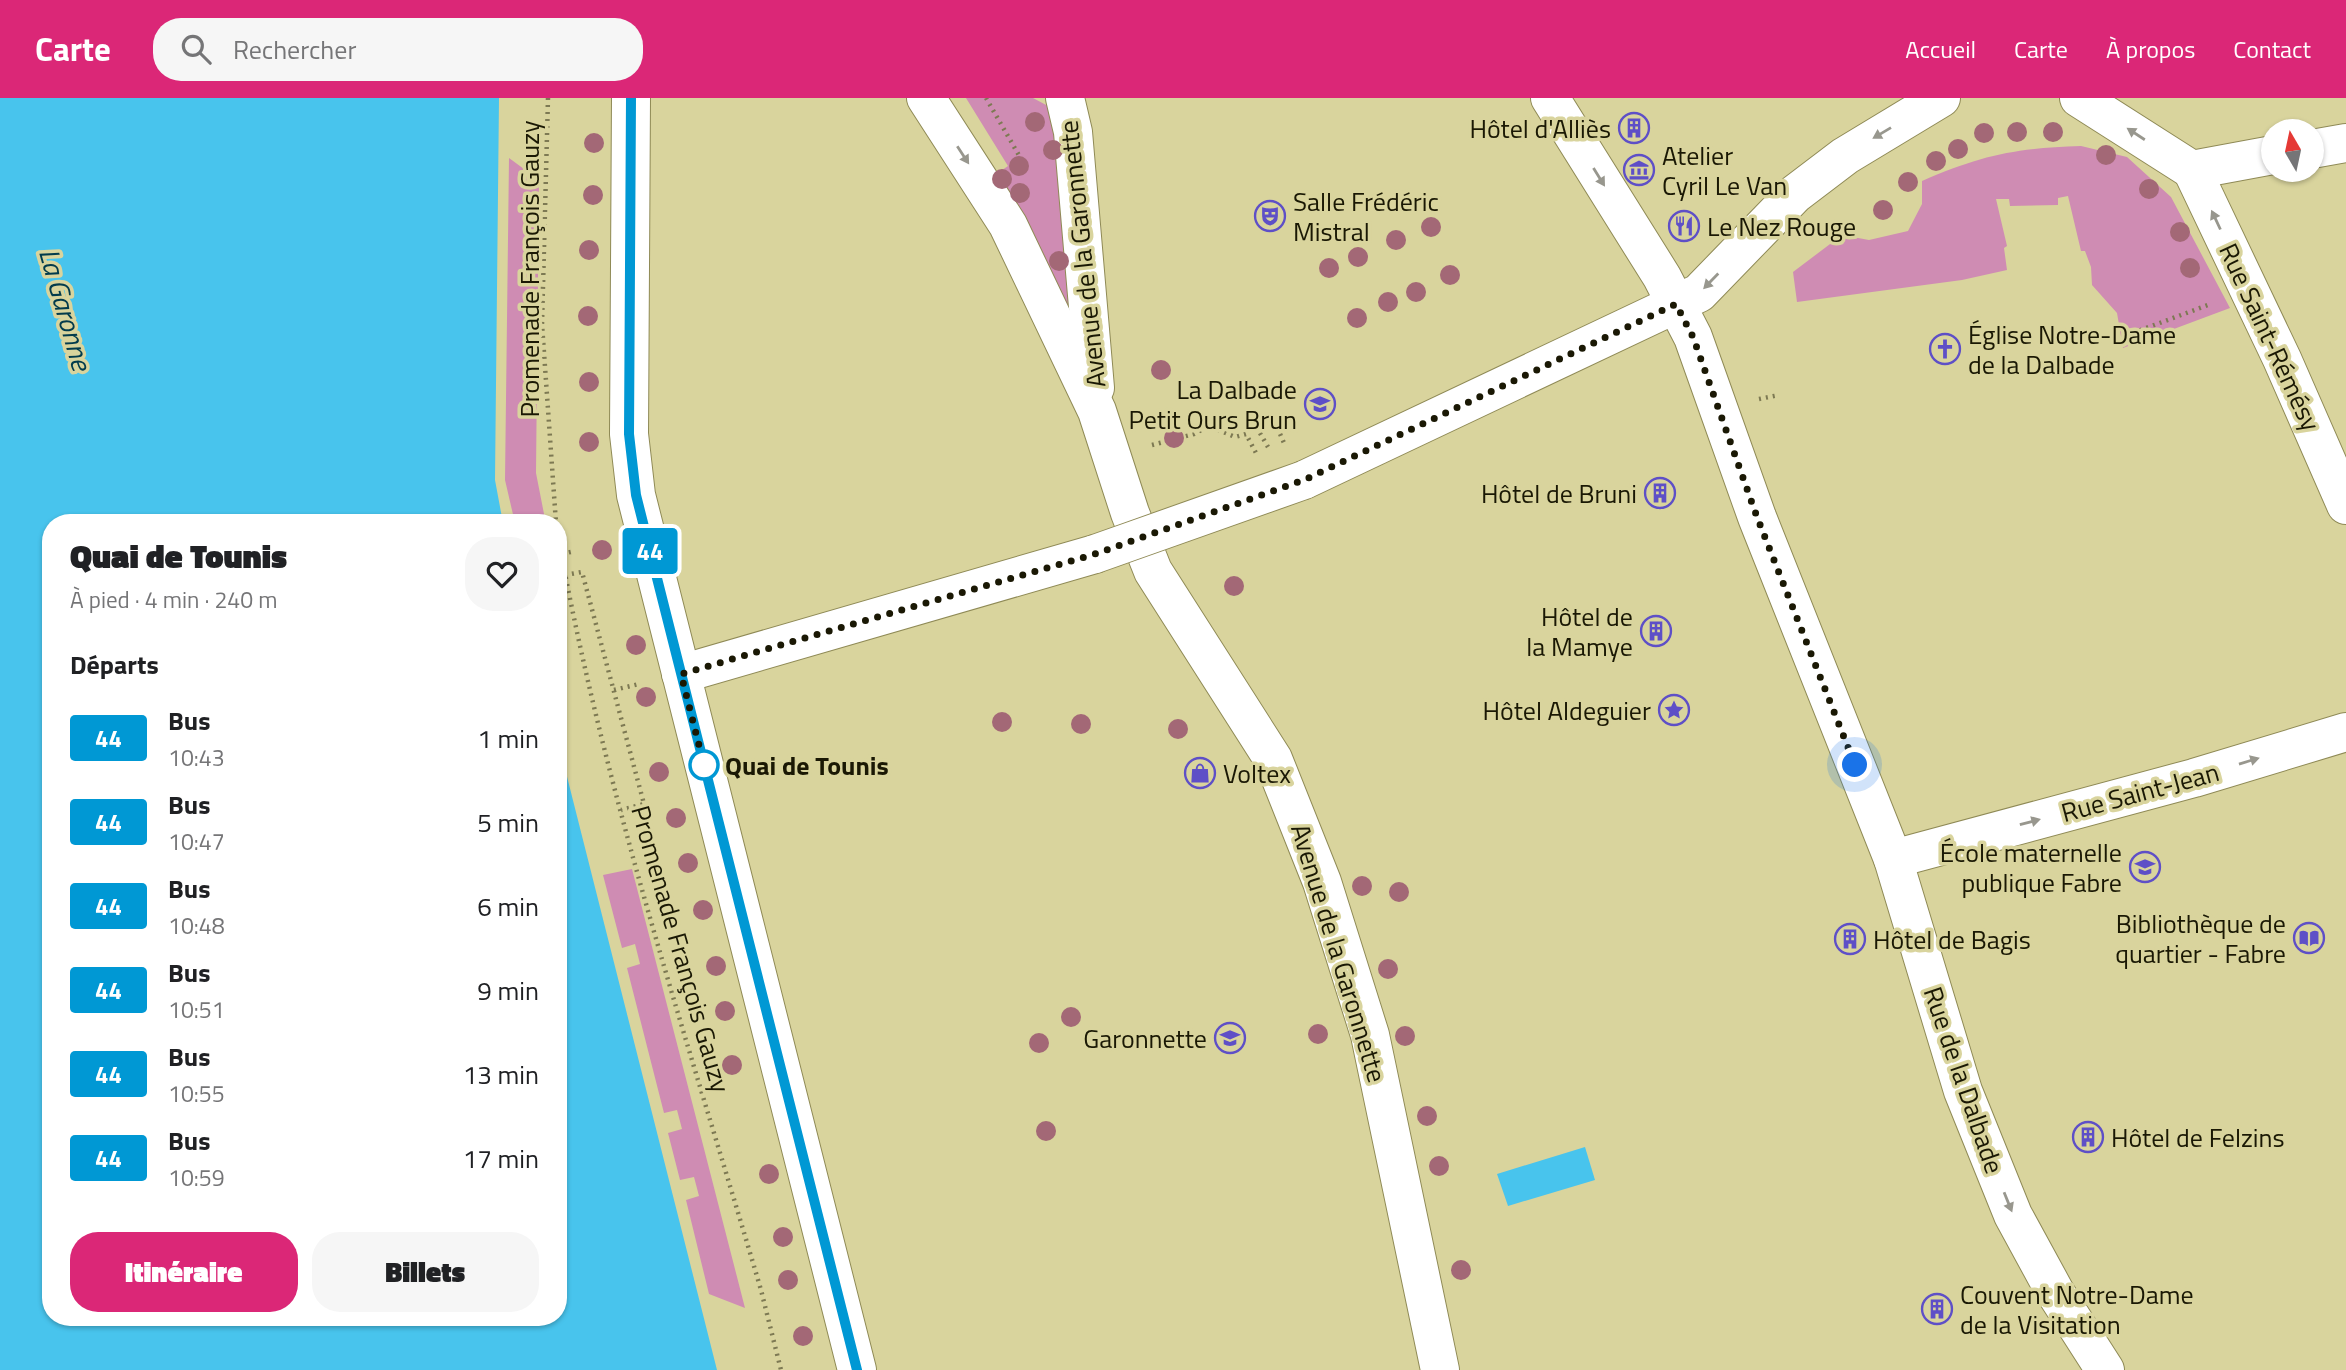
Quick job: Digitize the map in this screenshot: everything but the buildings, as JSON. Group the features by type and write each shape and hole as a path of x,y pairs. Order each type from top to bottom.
{"street":[{"path":"631,98 629,434 636,495 857,1370"},
{"name":"Avenue de la Garonnette","path":"926,98 1008,225 1097,411 1129,513 1153,571 1273,758 1322,882 1370,1035 1440,1370"},
{"name":"Avenue de la Garonnette","path":"1065,98 1073,132 1097,411"},
{"name":"Rue de la Dalbade","path":"1550,98 1676,304 1693,337 1757,517 1893,859 1963,1091 2013,1215 2056,1292 2105,1370"},
{"path":"681,674 1095,554 1676,304 1699,293 1796,194 1845,156 1941,98"},
{"path":"2079,98 2192,170 2261,157"},
{"path":"2324,147 2346,143"},
{"name":"Rue Saint-Rémésy","path":"2192,170 2346,505"},
{"name":"Rue Saint-Jean","path":"1893,859 2194,778 2346,732"}],"path":[{"name":"Promenade François Gauzy","path":"548,98 542,324 555,514"},
{"path":"2133,344 2130,334 2248,289"},
{"path":"1272,456 1258,428 1273,420 1296,466"},
{"path":"1194,433 1209,426 1236,437 1246,434 1261,462"},
{"path":"567,553 575,551"},
{"path":"567,575 582,572 644,804 621,810"},
{"name":"Promenade François Gauzy","path":"567,586 578,646 621,810 761,1290 781,1370"}],"shaded area":[{"path":"966,98 1033,98 1048,106 1057,105 1076,309 1062,311 992,177 1008,166"},
{"path":"2081,146 2127,157 2171,197 2230,308 2123,348 2117,313 2092,285 2091,267 2085,251 2081,251 2068,196 2058,198 2058,205 2010,206 2009,199 1996,199 2007,246 2004,248 2007,270 1962,280 1797,302 1793,272 1842,235 1869,240 1908,231 1922,204 1922,181 2000,154"},
{"path":"509,158 539,180 536,473 544,514 513,514 505,480"},
{"path":"632,869 745,1308 709,1294 686,1200 699,1196 694,1177 680,1180 668,1133 682,1129 677,1110 664,1113 627,968 640,964 635,944 622,948 603,875"}],"water":[{"name":"La Garonne","path":"0,98 499,98 495,480 501,514 42,514 42,1326 567,1326 567,777 717,1370 0,1370"},
{"path":"1585,1147 1595,1180 1508,1206 1497,1174"}],"bus line":[{"name":"44","path":"631,98 629,434 636,495 857,1370"}],"place":[{"name":"Hôtel d'Alliès","path":"1634,128"},
{"name":"Atelier Cyril Le Van","path":"1639,170"},
{"name":"Salle Frédéric Mistral","path":"1270,216"},
{"name":"Le Nez Rouge","path":"1684,226"},
{"name":"Église Notre-Dame de la Dalbade","path":"1945,349"},
{"name":"La Dalbade Petit Ours Brun","path":"1320,404"},
{"name":"Hôtel de Bruni","path":"1660,493"},
{"name":"Hôtel de la Mamye","path":"1656,631"},
{"name":"Hôtel Aldeguier","path":"1674,710"},
{"name":"Quai de Tounis","path":"704,765"},
{"name":"Voltex","path":"1200,773"},
{"name":"École maternelle publique Fabre","path":"2145,867"},
{"name":"Bibliothèque de quartier - Fabre","path":"2309,938"},
{"name":"Hôtel de Bagis","path":"1850,939"},
{"name":"Garonnette","path":"1230,1038"},
{"name":"Hôtel de Felzins","path":"2088,1137"},
{"name":"Couvent Notre-Dame de la Visitation","path":"1937,1309"}],"route":[{"path":"704,765 706,773 681,674 1095,554 1304,480 1495,392 1676,304 1693,337 1757,517 1855,765"}]}
